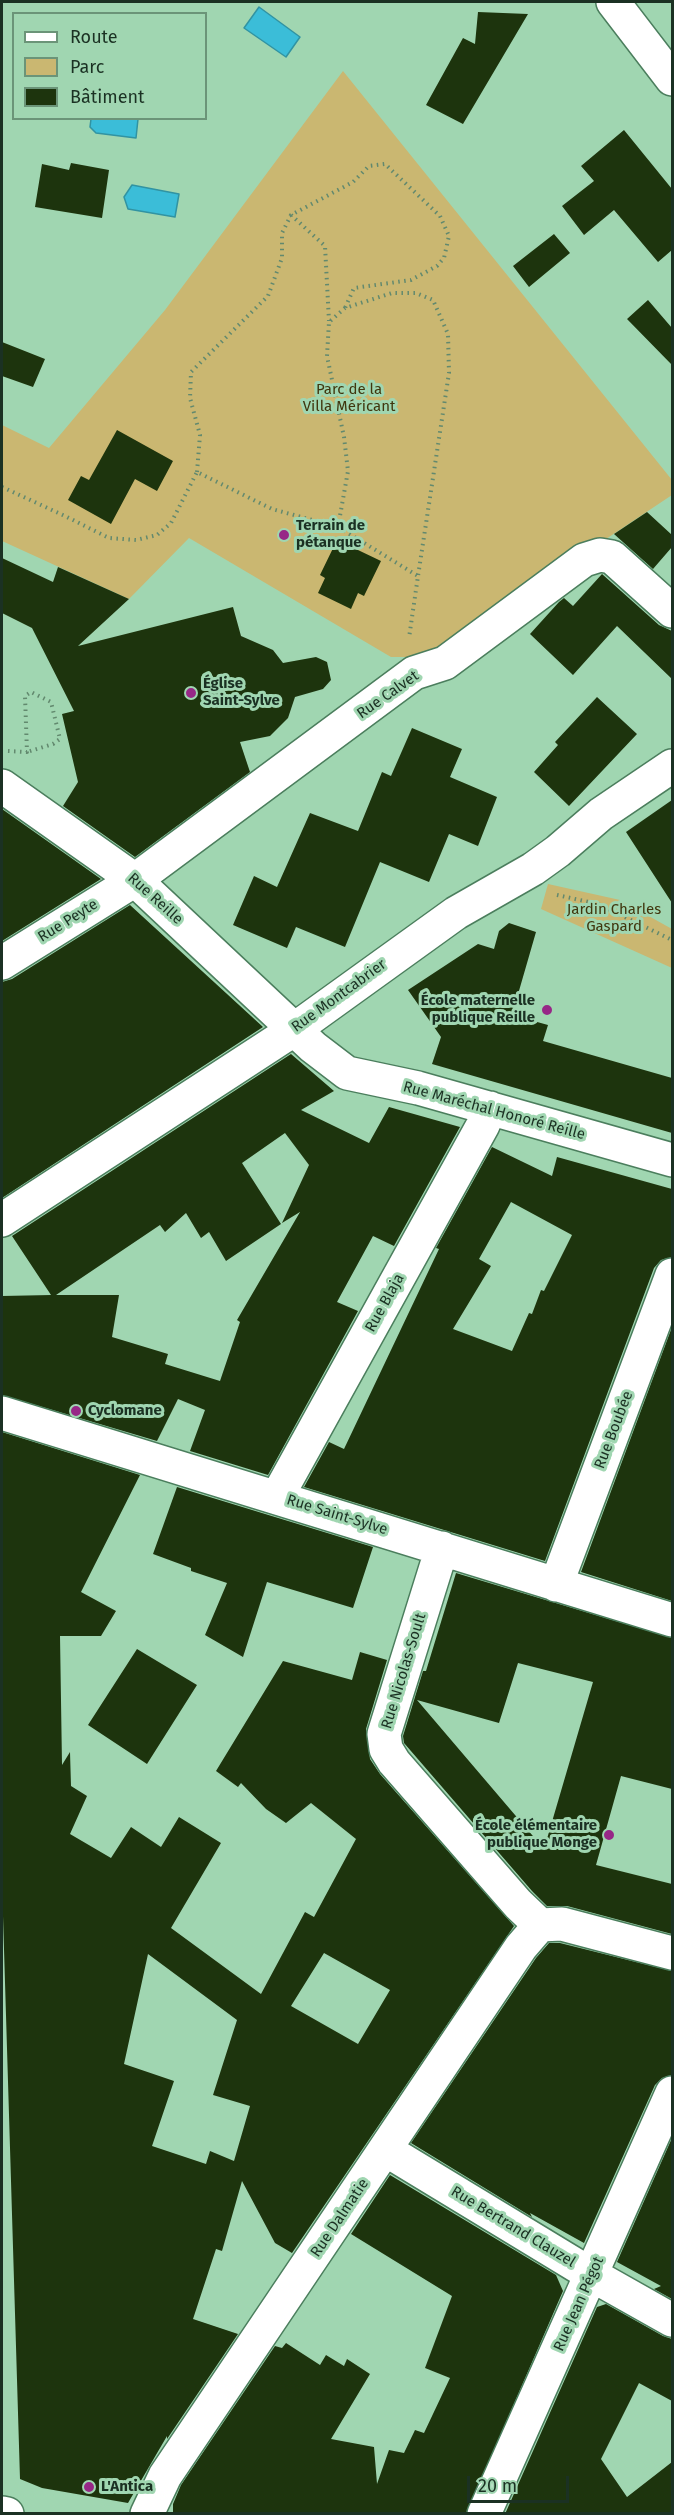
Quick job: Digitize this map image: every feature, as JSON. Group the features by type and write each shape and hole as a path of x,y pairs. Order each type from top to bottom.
{"street":[{"path":"613,2 670,70"},
{"name":"Rue Calvet","path":"135,880 414,673 445,663 584,560 600,555 612,557 672,611"},
{"name":"Rue Montcabrier","path":"2,1220 295,1029 456,913 533,869 601,814 672,766"},
{"name":"Rue Reille","path":"2,786 135,880 295,1029"},
{"name":"Rue Peyte","path":"2,963 135,880"},
{"name":"Rue Maréchal Honoré Reille","path":"295,1029 330,1062 347,1073 418,1088 672,1160"},
{"name":"Rue Blaja","path":"277,1497 478,1135 490,1108"},
{"name":"Rue Boubée","path":"556,1585 672,1275"},
{"name":"Rue Saint-Sylve","path":"2,1413 672,1620"},
{"name":"Rue Nicolas-Soult","path":"442,1548 384,1734 386,1749 393,1762 518,1904 540,1925"},
{"path":"540,1925 562,1924 672,1953"},
{"name":"Rue Dalmatie","path":"147,2514 165,2476 521,1947 540,1925"},
{"name":"Rue Jean Pégot","path":"484,2514 672,2093"},
{"name":"Rue Bertrand Clauzel","path":"386,2150 592,2275 672,2320"},
{"path":"2,2512 7,2514"}],"path":[{"path":"2,487 109,538 136,540 157,535 171,523 197,472 200,435 190,398 191,372 268,296 282,258 282,233 291,215 353,182 369,165 385,164 440,216 449,236 444,258 437,266 411,280 354,288 345,308"},
{"path":"291,215 325,246 329,322 327,356 344,437 348,471 338,527"},
{"path":"329,322 345,308 392,293 416,293 434,300 448,334 449,373 406,657 414,673"},
{"path":"197,472 272,509 338,527 418,576"},
{"path":"2,751 27,752 60,739 51,702 30,692 26,696 27,752"},
{"path":"533,869 540,889 598,904 672,940"}],"green space":[{"name":"Parc de la Villa Méricant","path":"343,71 672,480 672,495 429,657 391,657 189,538 129,599 2,541 2,425 49,448 165,310"},
{"name":"Jardin Charles Gaspard","path":"548,884 620,900 672,929 672,968 541,909"}],"water":[{"path":"259,7 300,37 286,57 244,28"},
{"path":"91,120 138,120 136,138 96,133 90,127"},
{"path":"132,185 179,194 175,217 128,209 124,197"}],"building":[{"path":"478,12 528,14 463,124 426,105 463,38 475,44"},
{"path":"624,130 672,189 672,250 658,262 614,210 584,235 562,206 594,181 581,166"},
{"path":"71,163 109,170 102,218 35,207 42,164 69,170"},
{"path":"554,234 570,253 529,287 513,266"},
{"path":"648,300 672,328 672,365 627,319"},
{"path":"2,342 45,359 33,387 2,376"},
{"path":"117,430 173,461 157,491 135,479 111,524 68,500 81,476 89,480"},
{"path":"647,512 672,535 672,547 653,569 614,534"},
{"path":"337,540 381,561 364,596 358,593 351,609 318,593 325,578 320,575"},
{"path":"2,558 53,582 58,567 129,599 78,646 233,607 241,636 273,650 283,663 316,657 327,662 331,680 323,689 295,697 288,718 270,736 240,742 250,772 135,857 63,806 78,782 62,714 74,711 32,628 2,613"},
{"path":"602,574 659,625 672,631 672,679 617,626 573,675 530,634 564,598 573,606"},
{"path":"597,697 637,734 569,806 534,772 558,745 555,742"},
{"path":"412,728 462,749 450,777 497,797 478,846 449,834 429,882 380,862 345,947 296,927 287,948 233,925 254,876 277,887 310,813 358,831 382,772 391,776"},
{"path":"672,800 672,903 626,832"},
{"path":"2,809 101,879 2,941"},
{"path":"130,905 263,1027 2,1198 2,982 12,979"},
{"path":"509,923 536,932 512,1015 548,1025 543,1041 672,1078 672,1133 432,1064 441,1037 408,990 478,944 494,949 499,931"},
{"path":"291,1054 334,1091 301,1110 369,1143 389,1107 460,1127 394,1246 373,1236 337,1302 358,1311 268,1475 190,1451 205,1410 178,1399 157,1441 2,1395 2,1296 51,1295 12,1236","holes":["285,1133 309,1165 282,1223 300,1212 237,1320 240,1322 220,1381 165,1364 168,1354 112,1337 119,1295 56,1295 160,1225 165,1232 186,1213 201,1238 209,1232 226,1261 281,1224 242,1163"]},
{"path":"492,1147 552,1176 557,1157 672,1189 672,1257 661,1260 654,1268 545,1561 304,1487 329,1442 344,1449 439,1249 436,1248","holes":["511,1202 572,1235 544,1291 541,1290 532,1314 529,1313 512,1351 453,1329 491,1266 479,1259"]},
{"path":"672,1327 672,1601 581,1572"},
{"path":"2,1432 140,1475 81,1592 116,1611 101,1636 60,1636 62,1765 70,1752 71,1786 87,1796 70,1834 111,1858 131,1827 161,1847 179,1817 221,1843 171,1928 261,1994 305,1912 314,1917 356,1839 311,1803 286,1823 266,1809 241,1783 238,1787 216,1771 283,1661 352,1680 360,1652 387,1660 366,1729 370,1759 380,1774 514,1926 292,2253 275,2243 242,2181 222,2251 216,2249 193,2319 238,2334 167,2439 167,2436 128,2503 42,2488 20,2479 2,1883","holes":["324,1953 390,1990 358,2044 291,2006","148,1954 237,2020 213,2095 250,2106 234,2161 210,2151 206,2164 152,2146 174,2081 124,2064"]},
{"path":"177,1487 373,1547 353,1608 267,1582 243,1657 205,1635 227,1583 191,1571 191,1568 153,1554"},
{"path":"456,1573 672,1638 672,1789 621,1776 596,1865 672,1884 672,1934 567,1906 547,1906 532,1891 404,1743 403,1736 423,1671 426,1671","holes":["518,1663 593,1682 544,1849 417,1700 499,1723"]},
{"path":"137,1649 197,1685 147,1764 88,1725"},
{"path":"549,1943 560,1943 672,1971 672,2075 662,2078 655,2085 584,2243 530,2213 532,2217 411,2143 536,1958"},
{"path":"672,2138 672,2299 654,2289 661,2286 617,2262"},
{"path":"390,2175 556,2275 563,2291 466,2514 173,2514 173,2504 181,2485 275,2346 282,2348 286,2343 320,2365 326,2355 344,2366 347,2359 370,2374 331,2439 374,2447 377,2484 389,2450 404,2453 415,2430 424,2433 450,2378 425,2368 452,2296 351,2234"},
{"path":"606,2304 672,2339 672,2401 639,2383 601,2459 627,2497 672,2462 672,2514 505,2514 597,2307"}],"place":[{"name":"Terrain de pétanque","path":"284,535"},
{"name":"Église Saint-Sylve","path":"191,693"},
{"name":"École maternelle publique Reille","path":"547,1010"},
{"name":"Cyclomane","path":"76,1411"},
{"name":"École élémentaire publique Monge","path":"609,1835"},
{"name":"L'Antica","path":"89,2487"}]}
